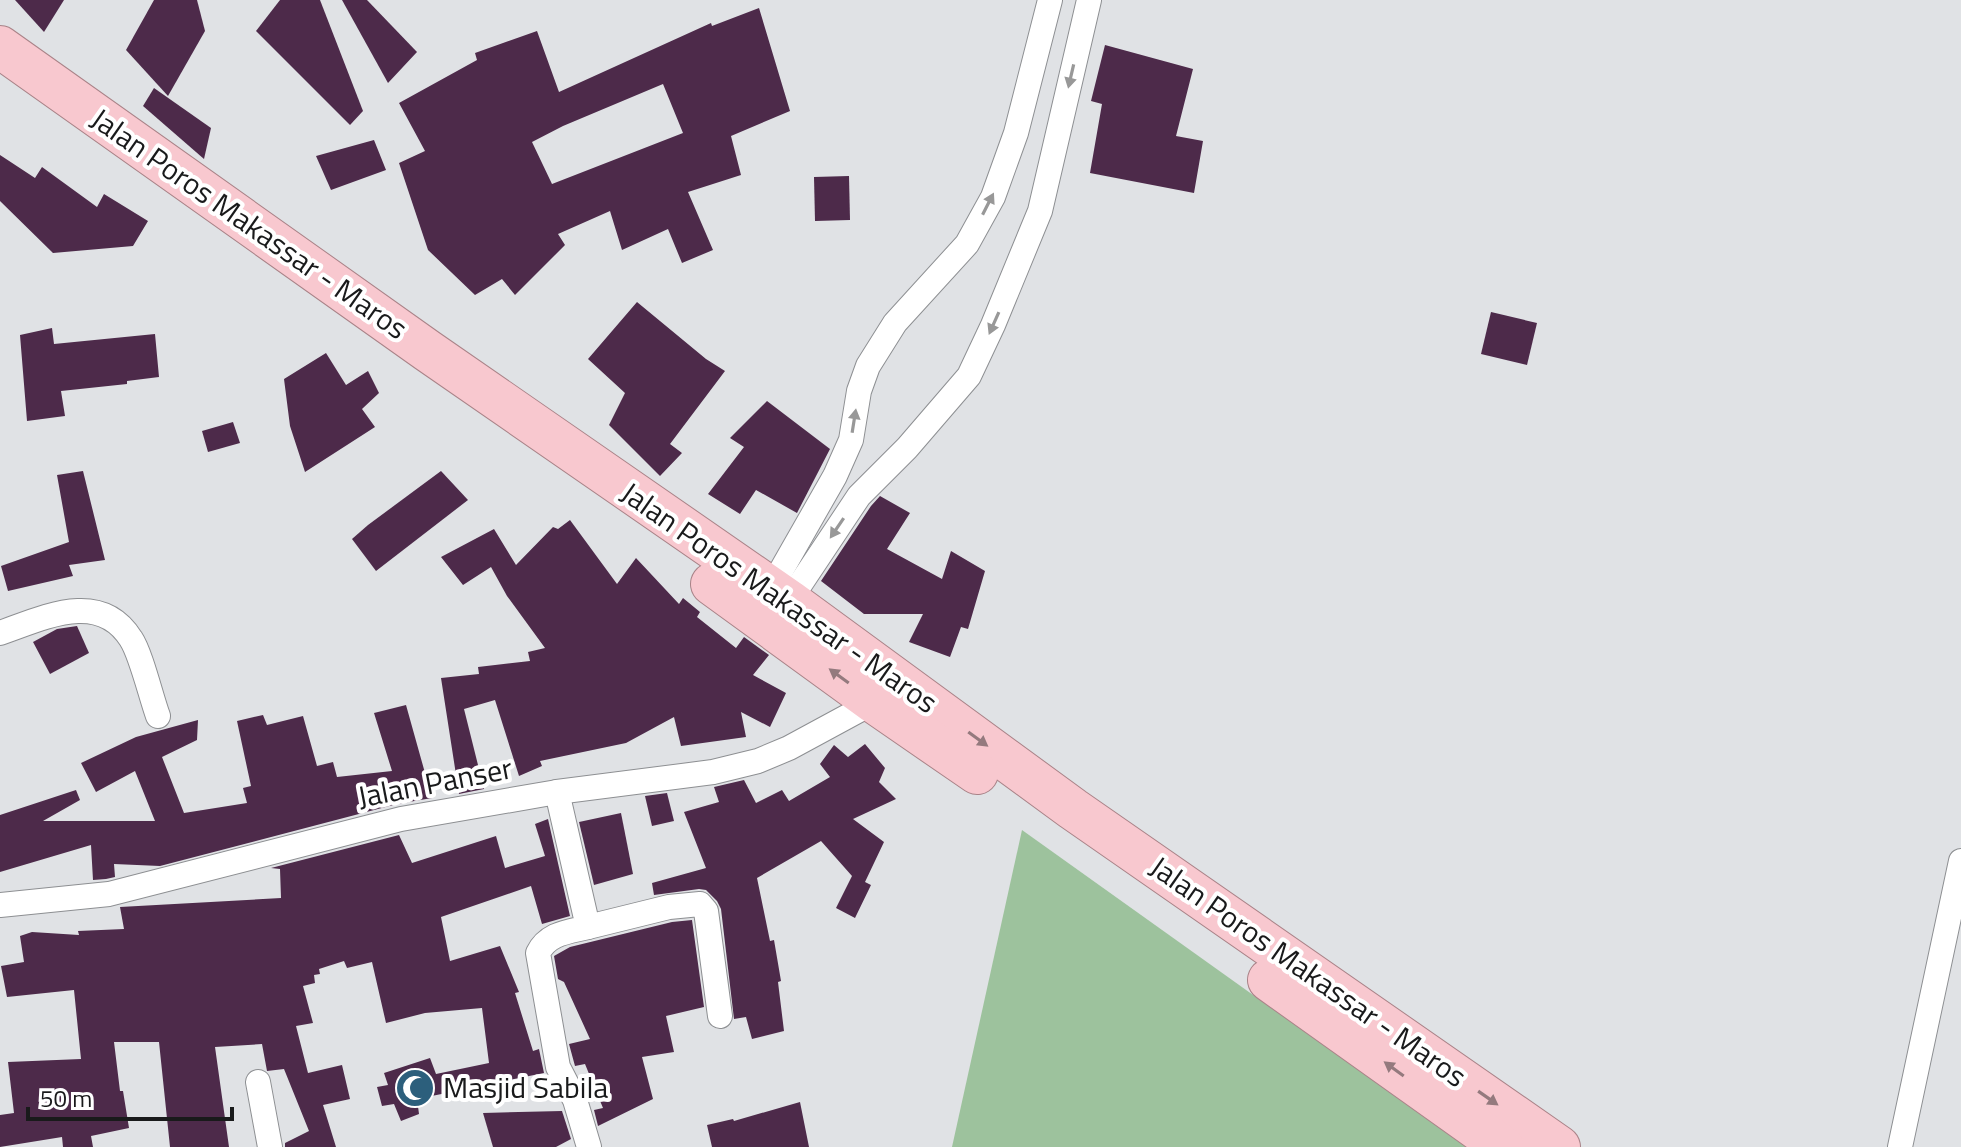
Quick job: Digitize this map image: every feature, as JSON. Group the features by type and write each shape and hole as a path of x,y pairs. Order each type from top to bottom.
{"highway":[{"name":"Jalan Poros Makassar - Maros","path":"0,47 779,596 1073,809 1559,1147"},
{"name":"Jalan Poros Makassar - Maros","path":"0,79 1503,1147"}],"street":[{"path":"779,596 851,440 859,391 868,366 895,323 967,244 993,197 1016,133 1050,0"},
{"path":"779,596 859,496 907,448 969,376 1040,211 1089,0"},
{"path":"0,633 81,608 109,617 131,639 158,716"},
{"name":"Jalan Panser","path":"0,905 109,894 401,819 557,792 713,772 758,761 789,748 874,702"},
{"path":"557,792 588,927"},
{"path":"1900,1147 1961,861"},
{"path":"589,1147 575,1100 558,1067 538,953 543,942 552,936 669,907 700,904 706,911 720,1016"},
{"path":"258,1082 270,1147"}],"green space":[{"path":"1022,830 1466,1147 952,1147"}],"building":[{"path":"15,0 64,0 44,32"},
{"path":"154,0 197,0 205,31 168,96 126,50"},
{"path":"280,0 320,0 363,111 350,125 256,31"},
{"path":"342,0 367,0 417,52 388,83"},
{"path":"759,8 790,111 731,136 741,175 688,192 713,250 682,263 668,229 622,250 610,211 558,234 565,245 515,295 502,279 475,295 428,250 399,163 425,151 399,103 477,60 475,53 537,31 559,92 711,23 712,26","holes":["663,84 683,133 552,184 532,142"]},
{"path":"1105,45 1193,69 1176,136 1203,141 1194,193 1090,173 1102,104 1091,101"},
{"path":"154,88 211,128 204,159 143,106"},
{"path":"374,140 386,170 331,190 316,156"},
{"path":"0,155 35,178 42,167 97,207 104,194 148,221 133,246 53,253 0,201"},
{"path":"849,176 850,220 815,221 814,177"},
{"path":"637,302 725,371 670,444 682,453 660,476 609,425 625,393 588,359"},
{"path":"1491,312 1537,323 1527,365 1481,354"},
{"path":"52,328 54,344 155,334 159,377 127,381 127,384 61,391 65,416 27,421 20,335"},
{"path":"326,353 346,385 368,371 379,393 362,409 375,427 305,472 290,426 284,379"},
{"path":"767,401 830,449 797,513 756,490 740,514 708,494 744,447 730,438"},
{"path":"233,422 240,443 208,452 202,431"},
{"path":"83,471 105,560 69,565 73,576 8,591 1,566 69,542 57,475"},
{"path":"441,471 468,500 376,571 352,539"},
{"path":"880,496 910,513 887,549 942,579 951,551 985,571 968,629 961,627 950,657 909,642 923,614 864,614 821,581"},
{"path":"570,520 617,584 636,558 679,604 683,598 700,612 697,617 736,648 744,637 769,655 753,675 786,693 770,727 741,712 746,737 681,746 674,717 626,743 540,761 542,766 519,776 495,700 464,709 484,789 459,794 441,678 479,674 478,667 530,661 528,652 545,648 507,596 491,567 463,585 441,557 494,529 516,565 553,527 558,529"},
{"path":"77,626 89,653 50,674 33,642 57,629"},
{"path":"406,705 432,798 397,804 160,866 114,864 115,877 106,879 93,880 91,845 0,872 0,815 76,790 80,800 43,821 155,821 135,771 96,792 81,763 136,737 198,720 197,740 162,757 184,813 247,803 243,788 251,786 237,721 263,715 267,725 303,716 317,766 333,762 337,777 392,771 374,713"},
{"path":"865,744 885,768 879,782 896,799 853,819 884,842 865,882 871,885 855,918 836,908 852,876 821,841 757,878 770,941 774,940 781,981 778,982 784,1031 752,1039 746,1017 734,1019 721,909 717,901 706,890 699,889 654,895 652,883 706,868 684,812 719,802 714,787 744,780 756,803 782,790 789,801 830,777 820,764 834,745 848,757"},
{"path":"667,793 674,821 652,826 645,796"},
{"path":"621,813 633,874 594,885 579,822"},
{"path":"548,819 570,916 542,924 531,886 441,917 450,961 500,946 519,992 515,993 533,1051 539,1049 544,1073 417,1099 419,1114 401,1121 394,1104 382,1106 377,1087 388,1085 384,1073 430,1058 436,1074 489,1063 482,1008 425,1013 386,1023 372,962 347,968 344,961 319,969 320,974 314,975 315,983 303,986 313,1023 296,1026 308,1073 342,1065 350,1099 323,1105 336,1147 285,1147 285,1143 309,1131 284,1069 267,1071 262,1044 215,1047 229,1147 170,1147 159,1042 114,1042 120,1091 123,1091 129,1128 91,1136 93,1147 63,1147 62,1137 0,1147 0,1115 14,1113 8,1062 81,1059 74,990 7,997 1,966 24,962 20,936 32,932 79,935 78,931 124,929 120,907 281,898 280,869 271,868 399,835 412,863 496,836 505,868 545,856 535,824"},
{"path":"692,920 704,1007 666,1016 674,1052 642,1057 653,1099 598,1126 594,1110 603,1108 585,1064 575,1066 569,1044 590,1039 564,982 558,979 554,956 570,947"},
{"path":"800,1102 809,1147 712,1147 707,1125 734,1121"},
{"path":"562,1111 571,1139 556,1147 493,1147 483,1113"}],"place":[{"name":"Masjid Sabila","path":"415,1088"}]}
